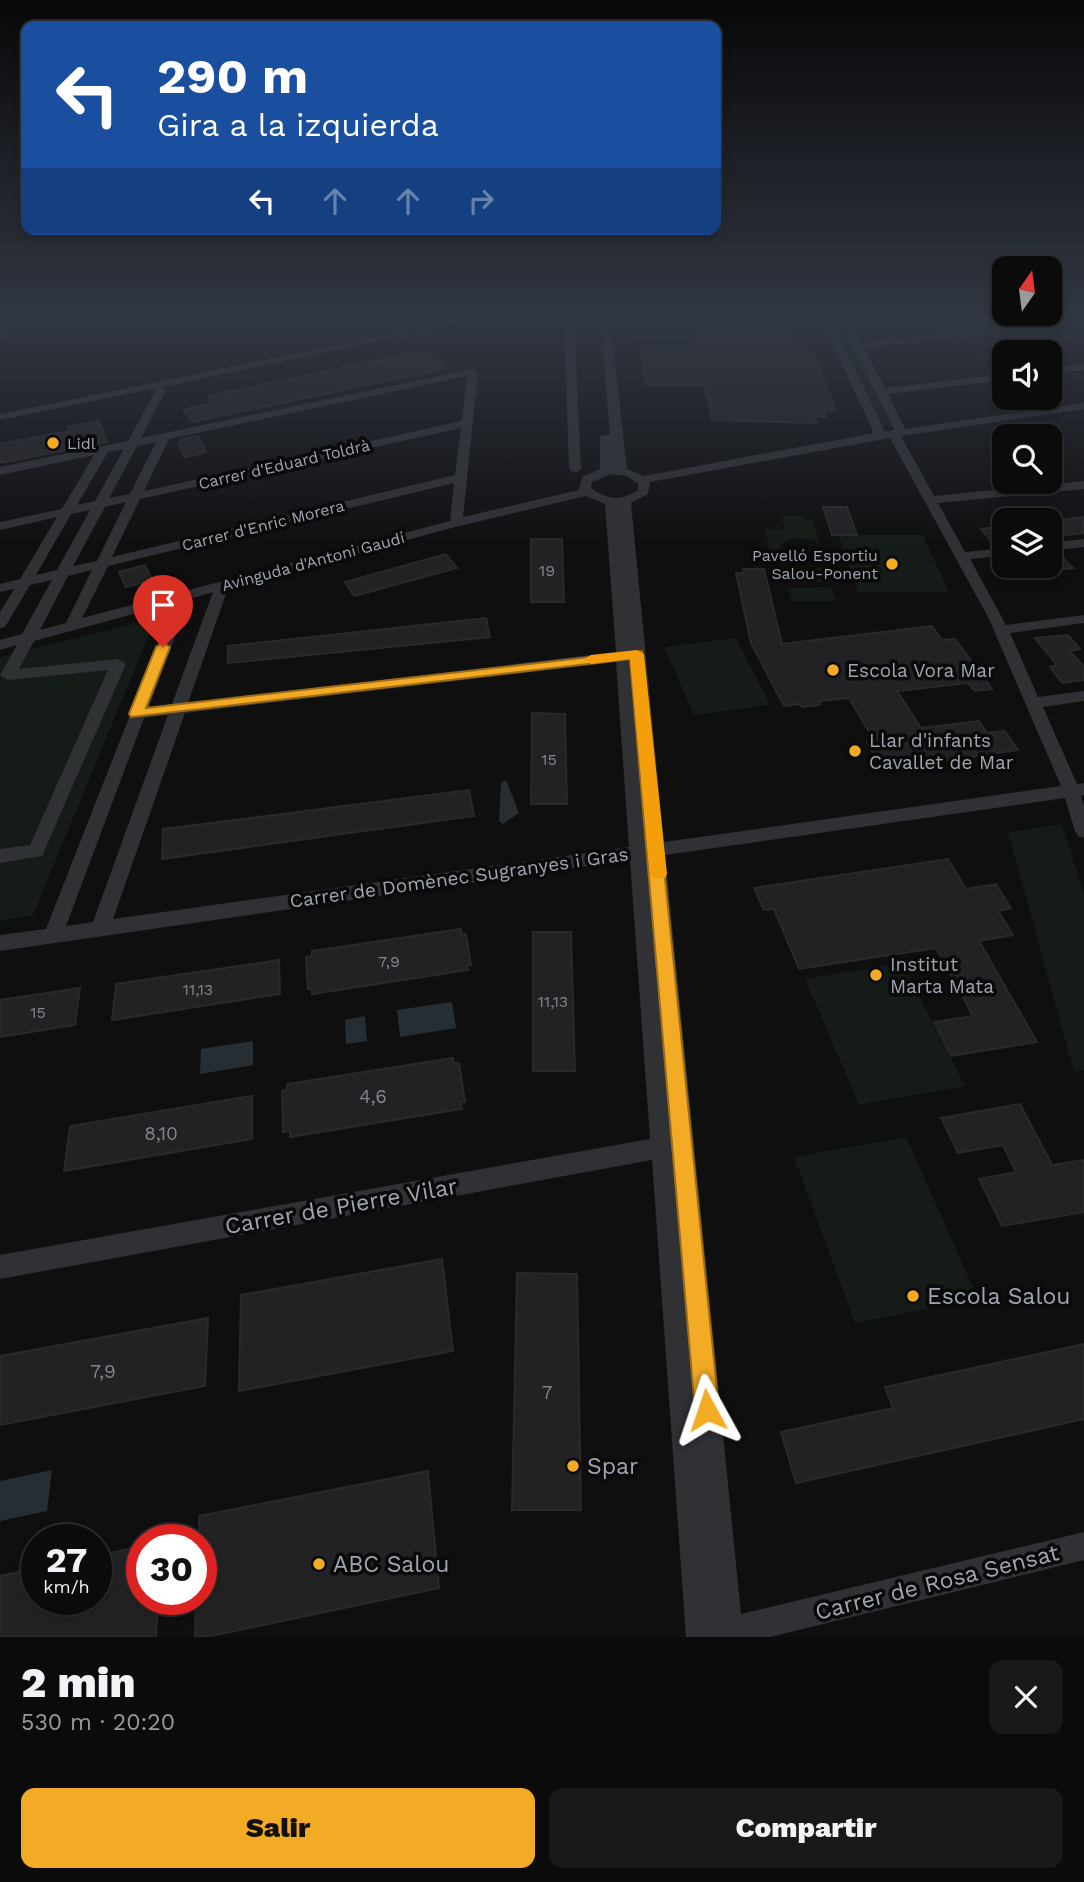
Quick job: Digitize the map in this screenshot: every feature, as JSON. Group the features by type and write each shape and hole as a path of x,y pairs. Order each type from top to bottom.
{"street":[{"path":"0,410 77,394"},
{"path":"0,417 110,394"},
{"path":"0,856 36,851 118,664 8,675 158,394"},
{"path":"0,471 79,455 99,456 132,444 367,394"},
{"path":"456,523 471,394"},
{"path":"572,394 575,469"},
{"path":"602,394 606,471"},
{"path":"612,394 622,471"},
{"path":"869,394 963,556 1001,630 1033,703 1077,790 1084,831"},
{"path":"881,394 892,434"},
{"path":"642,480 645,485 642,494 617,501 594,497 584,486 586,480 606,471 622,471 642,480 892,434 1084,406"},
{"name":"Carrer d'Eduard Toldrà","path":"0,526 468,423"},
{"path":"71,626 164,437"},
{"path":"0,624 60,527 99,456"},
{"name":"Carrer d'Enric Morera","path":"2,587 444,481 462,483"},
{"path":"140,484 157,492"},
{"path":"931,500 1084,485"},
{"name":"Avinguda d'Antoni Gaudí","path":"0,645 456,523 587,492"},
{"path":"617,501 671,1146 717,1636"},
{"path":"42,517 60,527"},
{"path":"1062,546 1084,543"},
{"path":"109,548 128,558"},
{"path":"963,556 992,553"},
{"path":"100,929 222,586"},
{"path":"2,587 18,596"},
{"path":"53,935 183,597"},
{"path":"1001,630 1084,620"},
{"path":"136,714 630,655"},
{"path":"1033,703 1084,696"},
{"name":"Carrer de Domènec Sugranyes i Gras","path":"0,943 1077,790"},
{"name":"Carrer de Pierre Vilar","path":"0,1267 671,1146"},
{"name":"Carrer de Rosa Sensat","path":"717,1636 1084,1546"}],"shaded area":[{"path":"866,394 876,394 890,425 882,426"},
{"path":"782,516 804,516 805,520 813,520 820,543 793,539 779,547 780,550 770,551 765,530 785,530"},
{"name":"Pavelló Esportiu Salou-Ponent","path":"838,535 923,535 949,592 858,592"},
{"path":"782,568 827,568 831,582 785,582"},
{"path":"831,587 836,601 792,601 788,588"},
{"path":"146,621 153,625 33,915 0,921 0,657"},
{"path":"736,638 770,705 694,715 664,647"},
{"path":"506,780 519,813 503,824 499,821 501,783"},
{"path":"1062,824 1084,893 1084,1070 1074,1072 1008,832"},
{"path":"902,963 965,1086 859,1105 805,979"},
{"path":"452,1002 456,1028 400,1037 397,1010"},
{"path":"365,1016 367,1041 346,1044 345,1020"},
{"path":"253,1041 253,1065 200,1074 201,1049"},
{"path":"906,1137 978,1299 855,1323 794,1157"},
{"path":"52,1470 47,1511 0,1521 0,1481"}],"building":[{"path":"322,394 192,422 184,410 213,403 209,396"},
{"path":"707,394 830,394 836,410 824,410 826,417 815,417 817,423 712,420"},
{"name":"Lidl","path":"99,421 107,442 0,463 0,444 69,431 68,427"},
{"path":"198,436 206,452 185,457 178,444 182,439"},
{"path":"823,507 847,507 857,535 832,535"},
{"path":"1084,517 1084,533 1062,536 1062,520"},
{"path":"992,528 992,542 981,529"},
{"path":"531,539 562,539 564,602 531,602"},
{"path":"446,554 457,568 354,596 345,582"},
{"path":"1062,557 1073,568 1062,569"},
{"path":"145,565 152,580 126,587 119,572"},
{"path":"743,569 764,569 782,644 932,626 942,640 955,639 992,689 975,691 968,683 897,691 921,728 979,721 987,733 1005,731 1018,750 883,770 867,743 875,742 849,698 819,701 820,705 784,706 751,643 736,573 744,573"},
{"path":"486,618 490,637 228,663 228,646"},
{"path":"1068,635 1080,649 1070,651 1084,667 1084,680 1062,683 1050,667 1057,665 1035,638"},
{"path":"532,713 565,714 567,804 531,804"},
{"path":"469,790 474,816 162,859 163,829"},
{"path":"948,859 966,889 996,884 1011,908 998,911 1013,935 979,941 1037,1042 951,1056 934,1022 973,1016 936,948 799,969 774,909 764,910 754,888"},
{"path":"461,929 462,935 466,934 471,965 467,966 468,970 312,994 312,989 308,989 306,957 312,956 312,951"},
{"path":"533,932 571,932 575,1071 533,1071"},
{"path":"279,960 280,994 112,1020 116,984"},
{"path":"80,988 75,1025 0,1037 0,1000"},
{"path":"453,1058 454,1064 459,1063 465,1102 461,1102 462,1109 290,1137 290,1131 283,1132 282,1091 287,1089 287,1084"},
{"path":"252,1096 252,1139 64,1171 70,1126"},
{"path":"1020,1104 1052,1165 1084,1160 1084,1212 1002,1226 979,1179 1016,1172 1003,1145 958,1153 941,1118"},
{"path":"442,1259 453,1351 239,1391 241,1295"},
{"path":"517,1273 577,1274 581,1510 512,1510"},
{"path":"208,1318 205,1386 0,1425 0,1356"},
{"path":"1084,1344 1084,1419 796,1483 781,1432 893,1408 885,1387"},
{"name":"ABC Salou","path":"428,1471 439,1588 206,1637 195,1637 196,1615 217,1615 217,1524 199,1524 199,1516"},
{"path":"126,1549 126,1615 157,1615 156,1637 0,1637 0,1576 21,1571 21,1615 112,1615 112,1553"}],"slow traffic":[{"path":"591,659 637,654 659,874"}],"place":[{"name":"Lidl","path":"53,443"},
{"name":"Pavelló Esportiu Salou-Ponent","path":"892,564"},
{"name":"Escola Vora Mar","path":"833,670"},
{"name":"Llar d'infants Cavallet de Mar","path":"855,751"},
{"name":"Institut Marta Mata","path":"876,975"},
{"name":"Escola Salou","path":"913,1296"},
{"name":"Spar","path":"573,1466"},
{"name":"ABC Salou","path":"319,1564"}],"route":[{"path":"163,647 136,714 637,654 707,1410"}]}
